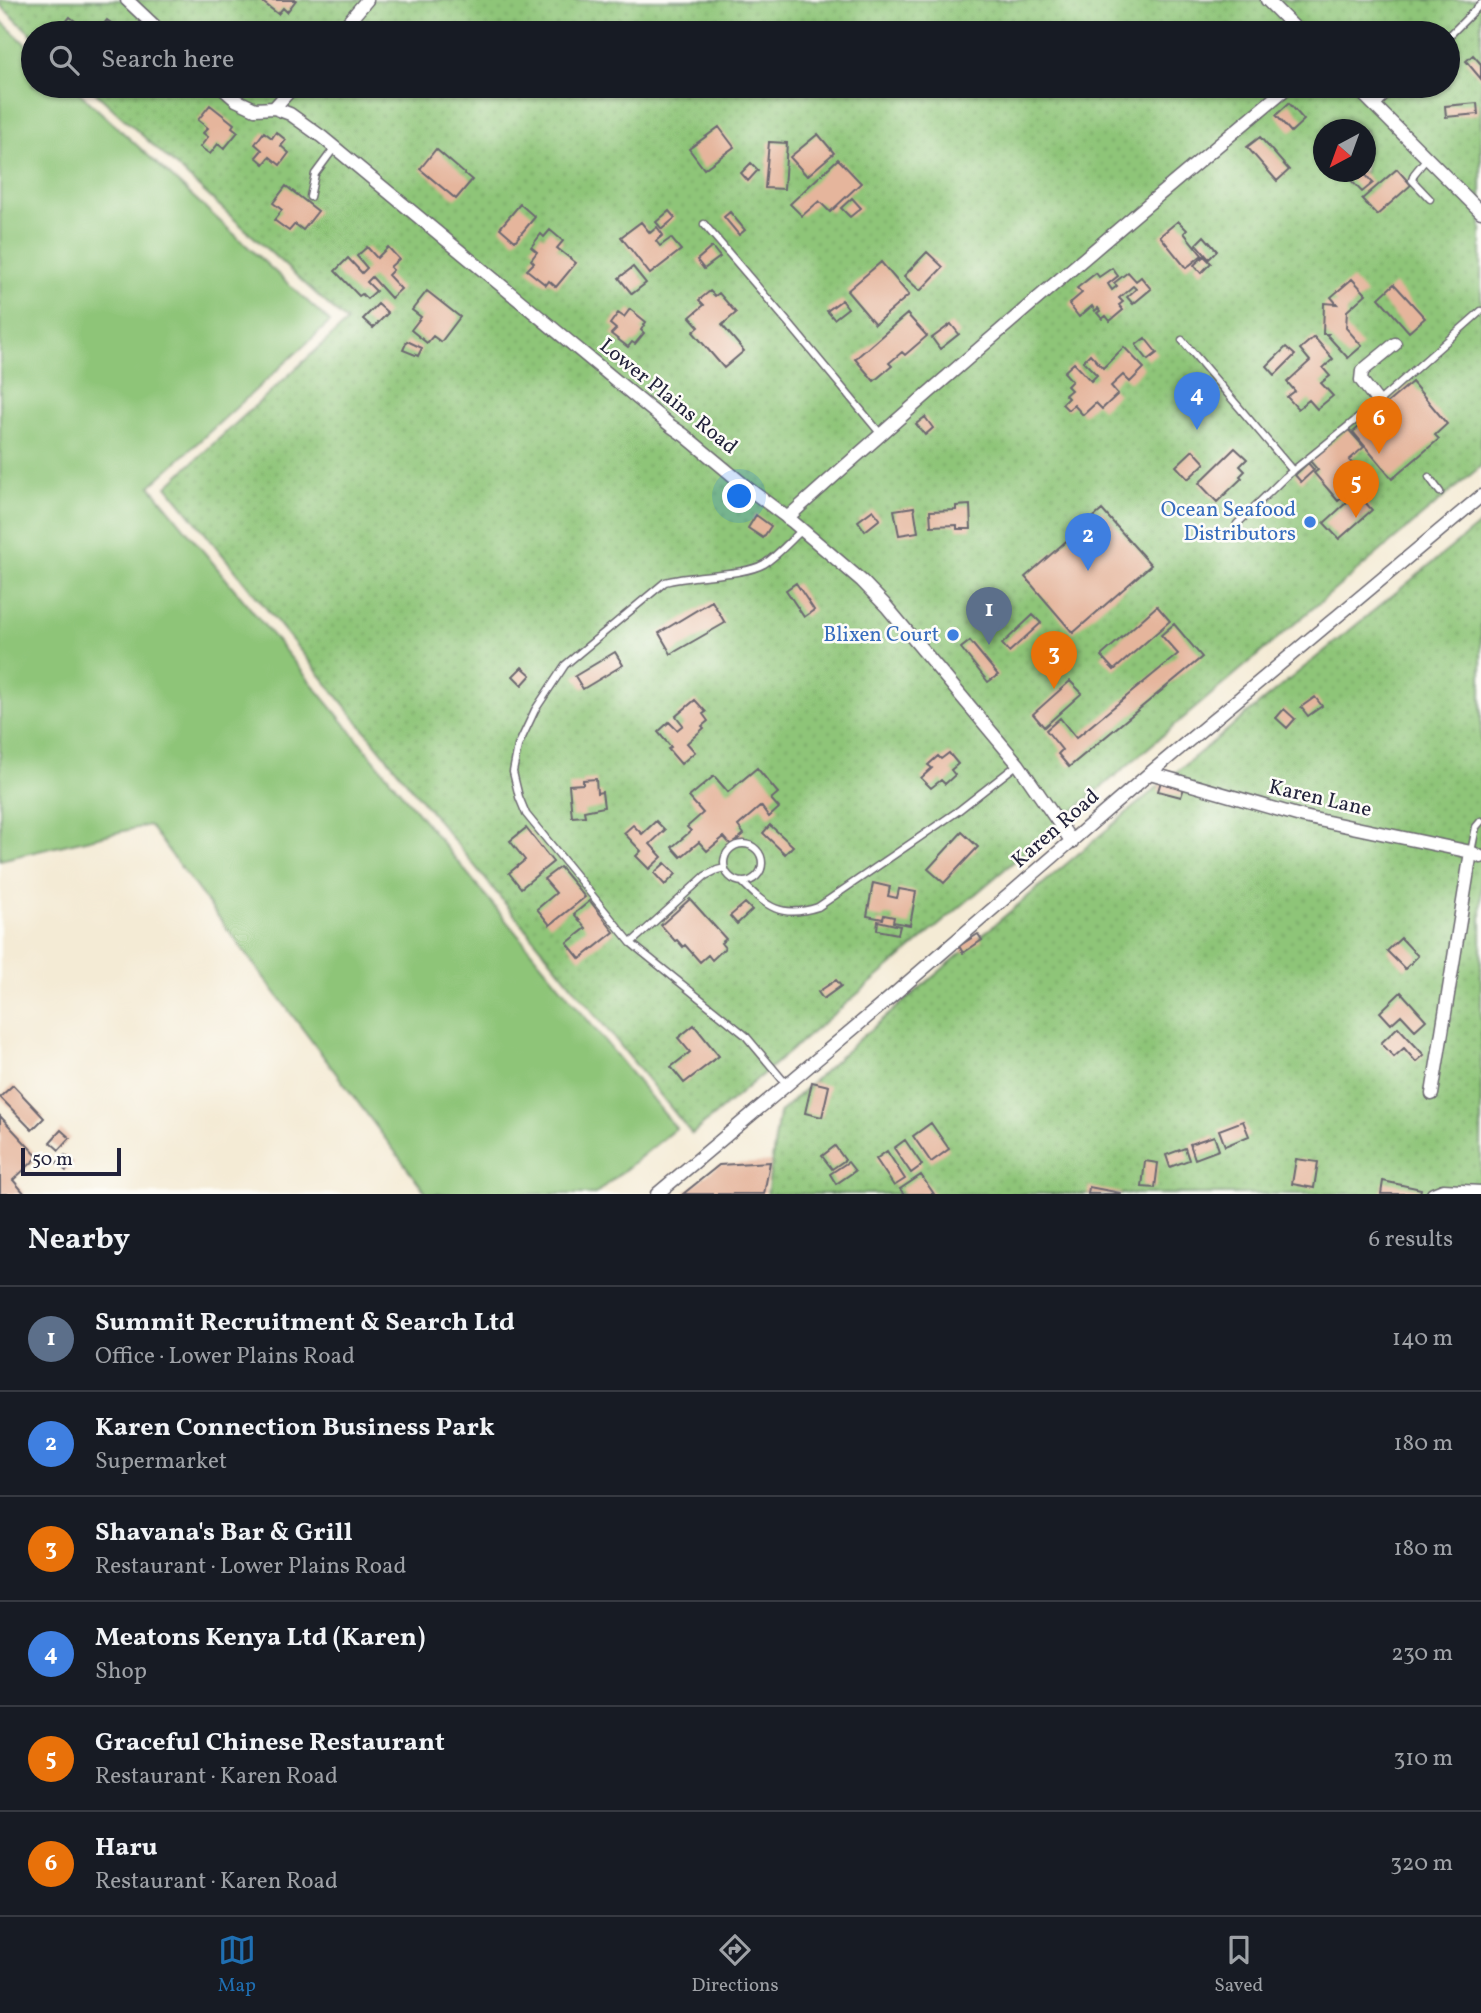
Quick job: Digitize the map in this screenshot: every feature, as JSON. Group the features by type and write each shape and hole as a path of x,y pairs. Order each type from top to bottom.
{"street":[{"path":"127,0 149,21"},
{"path":"349,21 367,0"},
{"path":"1266,0 1288,21"},
{"name":"Lower Plains Road","path":"234,98 255,109 274,108 297,119 335,147 671,426 844,564 886,606 1018,764 1072,842"},
{"path":"274,108 283,98"},
{"path":"787,518 880,433 1275,98"},
{"path":"1368,98 1481,212"},
{"path":"1378,402 1360,380 1360,376 1362,371 1395,344"},
{"name":"Karen Road","path":"657,1194 1150,773 1481,496"},
{"name":"Karen Lane","path":"1150,773 1304,817 1476,855"},
{"path":"1432,1094 1476,855"},
{"path":"1433,1194 1443,1190 1481,1192"}],"lane":[{"path":"1460,25 1481,4"},
{"path":"1376,106 1384,98"},
{"path":"310,197 315,174 335,147"},
{"path":"1427,158 1412,180 1430,199"},
{"path":"704,224 880,433"},
{"path":"1237,524 1293,471 1378,402 1481,311"},
{"path":"1182,340 1293,471"},
{"path":"1429,477 1440,492"},
{"path":"787,1085 745,1035 631,943 526,814 513,772 518,746 535,710 565,665 665,583 750,569 764,564 803,530"},
{"path":"742,882 754,879 762,868 758,852 748,845 733,847 725,858 725,868 732,879 742,882 765,904 783,912 818,907 958,811 1018,764"},
{"path":"1476,855 1476,827 1481,821"},
{"path":"631,943 705,876 725,868"}],"green space":[{"path":"0,0 1481,0 1481,466 692,1134 167,486 347,322 101,98 1460,98 1460,21 21,21 21,25 0,5"},
{"path":"0,20 21,40 21,98 85,98 330,322 150,486 676,1128 595,1194 427,1194 149,825 0,860"},
{"path":"1481,523 1481,1194 767,1194 779,1113 855,1043 1143,799"}],"building":[{"path":"260,0 296,0 287,12 283,8 278,14"},
{"path":"1473,55 1481,64 1481,79 1466,61"},
{"path":"1289,103 1304,120 1291,132 1276,115"},
{"path":"1477,103 1478,114 1446,117 1445,106"},
{"path":"210,105 234,124 232,127 238,132 224,149 218,144 210,154 200,147 208,137 203,133 208,128 198,120"},
{"path":"719,127 734,147 704,169 689,149"},
{"path":"264,132 272,138 276,132 286,140 281,146 289,153 280,165 270,157 264,164 256,157 262,150 255,144"},
{"path":"818,134 834,153 807,176 790,157"},
{"path":"1260,137 1289,170 1277,181 1247,147"},
{"path":"769,142 787,143 784,189 765,188"},
{"path":"436,149 472,180 456,199 420,169"},
{"path":"838,159 861,183 830,212 819,201 802,216 790,204"},
{"path":"751,163 758,170 748,181 741,173"},
{"path":"1397,169 1411,185 1377,215 1362,199"},
{"path":"1353,182 1373,183 1362,192"},
{"path":"286,186 318,211 303,230 295,224 289,231 274,220 282,210 273,203"},
{"path":"852,198 861,208 850,217 841,208"},
{"path":"520,204 535,217 515,241 500,228"},
{"path":"669,211 675,218 662,229 656,222"},
{"path":"730,212 745,230 739,235 724,217"},
{"path":"1178,221 1187,230 1184,233 1202,255 1186,268 1160,236"},
{"path":"641,222 650,233 657,227 663,235 656,241 660,246 671,238 681,250 650,274 621,237"},
{"path":"550,230 563,241 557,248 576,263 556,287 549,281 546,285 527,270 534,263 531,260 537,252 531,247 541,234 544,237"},
{"path":"1204,236 1217,251 1209,259 1196,244"},
{"path":"367,247 377,258 388,247 399,259 390,267 393,270 388,275 401,289 391,298 372,277 367,282 376,291 367,299 362,294 359,296 335,271 348,258 362,273 367,268 357,256"},
{"path":"712,247 720,257 704,269 697,260"},
{"path":"927,252 943,267 920,291 904,276"},
{"path":"1204,256 1211,263 1201,273 1194,265"},
{"path":"881,262 909,295 875,324 847,291"},
{"path":"633,267 646,283 632,294 619,278"},
{"path":"1112,268 1118,276 1108,284 1112,290 1117,286 1114,283 1128,272 1136,281 1141,277 1151,289 1133,304 1127,297 1136,289 1133,286 1119,298 1123,302 1119,305 1123,310 1110,321 1106,316 1102,319 1097,313 1100,311 1098,308 1095,311 1092,306 1079,317 1069,304 1082,293 1077,288 1096,273 1099,277"},
{"path":"1352,279 1366,294 1347,311 1346,328 1362,346 1348,358 1328,334 1323,334 1324,303 1337,304 1331,297"},
{"path":"1394,284 1425,318 1409,332 1379,298"},
{"path":"427,291 460,317 441,342 433,336 427,343 411,330 421,317 412,310"},
{"path":"710,291 715,296 719,293 736,313 722,325 744,351 724,368 693,332 699,327 690,317 704,305 699,300"},
{"path":"842,300 848,308 834,319 827,311"},
{"path":"378,304 388,313 373,328 363,319"},
{"path":"630,309 646,322 641,330 644,333 635,344 632,342 628,347 611,334 616,329 610,324 618,313 624,317"},
{"path":"907,314 927,336 905,355 902,352 889,363 892,366 874,381 855,359"},
{"path":"951,324 959,334 940,349 932,338"},
{"path":"1314,337 1333,359 1323,368 1330,376 1321,383 1333,396 1317,409 1309,400 1298,409 1287,397 1295,391 1287,382 1310,361 1300,349"},
{"path":"1145,338 1157,353 1148,360 1136,345"},
{"path":"407,341 422,348 418,356 403,350"},
{"path":"1124,347 1144,368 1130,382 1123,375 1111,386 1118,394 1102,409 1096,403 1083,415 1074,405 1068,410 1062,404 1068,398 1065,395 1071,390 1067,386 1072,381 1064,372 1074,363 1091,381 1097,375 1083,361 1090,354 1103,368"},
{"path":"1286,347 1295,355 1275,375 1267,366"},
{"path":"1412,382 1447,424 1435,435 1439,439 1392,479 1353,432"},
{"path":"925,417 933,428 925,435 916,424"},
{"path":"1348,429 1364,447 1349,460 1365,478 1338,501 1314,473 1318,470 1310,461"},
{"path":"1235,448 1247,459 1240,466 1245,471 1240,476 1242,478 1217,502 1199,483"},
{"path":"1193,450 1205,463 1188,479 1176,466"},
{"path":"1308,463 1314,470 1301,482 1295,475"},
{"path":"1357,493 1372,510 1339,539 1324,523"},
{"path":"970,505 971,529 957,529 957,525 931,526 930,511 956,510 956,506"},
{"path":"914,507 918,532 899,535 894,510"},
{"path":"873,510 880,519 865,531 858,521"},
{"path":"1102,510 1151,565 1073,633 1025,577"},
{"path":"756,515 771,526 763,538 748,528"},
{"path":"796,583 814,610 804,617 786,590"},
{"path":"712,601 725,623 671,654 659,633"},
{"path":"1157,606 1170,621 1114,670 1101,656"},
{"path":"1033,615 1041,623 1009,652 1002,644"},
{"path":"1174,624 1202,657 1069,767 1058,754 1062,750 1046,730 1060,718 1076,738 1178,654 1161,635"},
{"path":"970,641 998,675 988,682 961,648"},
{"path":"615,652 623,665 583,689 575,676"},
{"path":"522,667 531,675 522,685 513,676"},
{"path":"1070,681 1082,693 1044,727 1033,714"},
{"path":"1315,697 1322,706 1308,716 1301,707"},
{"path":"695,700 706,712 703,714 708,721 687,743 695,752 681,764 658,732 669,722 677,730 683,725 676,716"},
{"path":"1284,709 1295,719 1287,728 1276,718"},
{"path":"949,753 958,764 951,770 955,775 945,784 941,780 931,788 921,778 932,768 928,765 938,756 941,759"},
{"path":"757,768 778,793 771,799 779,808 769,817 761,806 738,826 744,834 731,845 724,837 707,851 699,842 681,857 672,847 691,831 687,827 703,813 689,797 714,776 728,792"},
{"path":"1162,778 1185,785 1181,797 1158,791"},
{"path":"596,779 597,793 602,792 604,807 584,811 585,816 572,817 569,785"},
{"path":"656,821 665,830 650,844 662,857 649,869 636,856 641,851 624,833 633,825 642,834"},
{"path":"770,825 793,846 785,854 763,833"},
{"path":"526,828 553,862 521,888 509,873 525,860 510,841"},
{"path":"962,832 978,847 944,883 928,869"},
{"path":"665,863 676,874 665,885 654,873"},
{"path":"560,867 585,897 550,925 537,909 556,893 544,879"},
{"path":"873,883 890,887 888,896 897,898 899,889 916,892 910,925 893,922 894,917 884,915 883,919 867,916"},
{"path":"690,899 726,939 721,943 725,948 712,960 708,955 700,962 661,925"},
{"path":"590,901 614,932 580,959 567,943 586,928 574,914"},
{"path":"745,903 752,910 737,924 730,916"},
{"path":"878,921 900,926 898,934 877,930"},
{"path":"978,934 982,940 963,953 959,946"},
{"path":"1401,938 1418,956 1405,969 1387,951"},
{"path":"836,980 841,986 823,999 818,992"},
{"path":"1401,992 1426,1020 1415,1030 1401,1015 1391,1024 1380,1012"},
{"path":"694,1025 719,1056 684,1083 671,1067 690,1052 678,1038"},
{"path":"1398,1027 1424,1055 1416,1062 1404,1048 1394,1057 1381,1043"},
{"path":"812,1082 829,1086 822,1117 805,1113"},
{"path":"13,1085 44,1118 32,1130 0,1097"},
{"path":"0,1116 38,1157 13,1180 25,1194 0,1194"},
{"path":"1243,1121 1249,1136 1225,1146 1219,1130"},
{"path":"931,1123 949,1149 931,1162 913,1136"},
{"path":"61,1130 70,1138 59,1150 50,1142"},
{"path":"1214,1136 1219,1150 1195,1159 1190,1144"},
{"path":"905,1140 922,1165 911,1173 894,1148"},
{"path":"835,1146 845,1160 832,1169 822,1156"},
{"path":"1185,1148 1189,1160 1170,1167 1166,1155"},
{"path":"887,1151 905,1179 894,1186 876,1159"},
{"path":"65,1155 74,1163 66,1171 57,1163"},
{"path":"1296,1159 1318,1162 1314,1188 1292,1184"},
{"path":"1145,1161 1158,1163 1155,1188 1142,1187"},
{"path":"770,1162 764,1194 683,1194 719,1165"},
{"path":"848,1162 855,1171 836,1184 830,1174"},
{"path":"921,1175 934,1194 904,1194 900,1189"},
{"path":"1383,1181 1421,1189 1420,1194 1381,1194"},
{"path":"1089,1187 1121,1193 1121,1194 1088,1194"}],"place":[{"name":"Meatons Kenya Ltd (Karen)","path":"1197,430"},
{"name":"Haru","path":"1379,454"},
{"name":"Graceful Chinese Restaurant","path":"1356,518"},
{"name":"Ocean Seafood Distributors","path":"1310,522"},
{"name":"Karen Connection Business Park","path":"1088,571"},
{"name":"Blixen Court","path":"953,635"},
{"name":"Summit Recruitment & Search Ltd","path":"989,645"},
{"name":"Shavana's Bar & Grill","path":"1054,689"}]}
